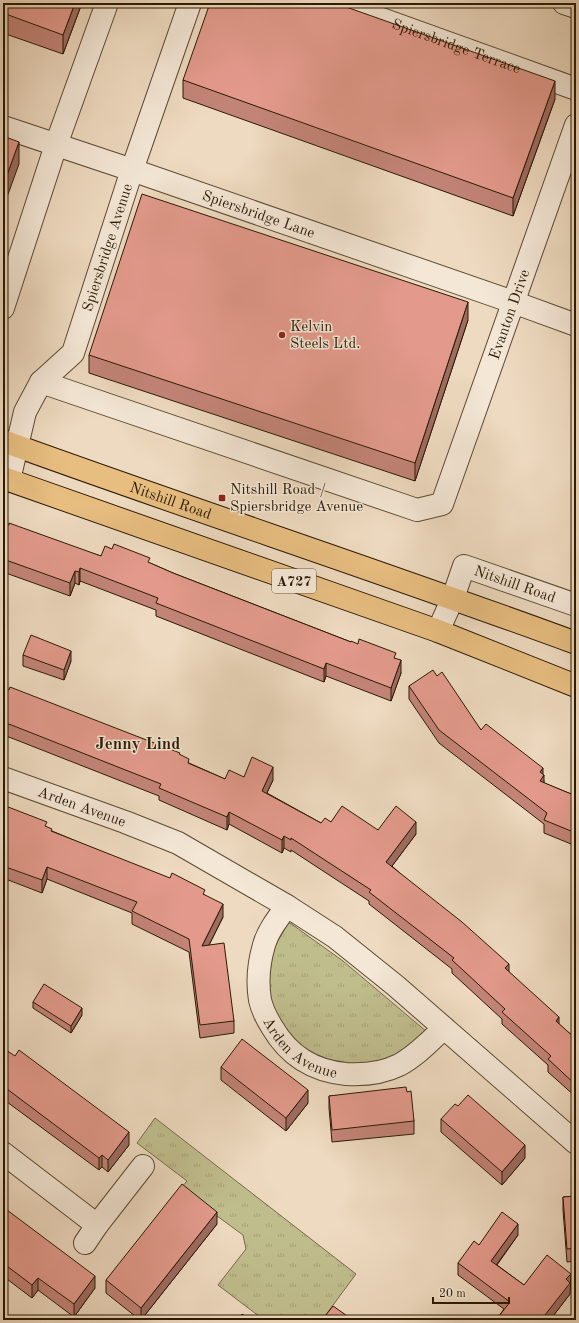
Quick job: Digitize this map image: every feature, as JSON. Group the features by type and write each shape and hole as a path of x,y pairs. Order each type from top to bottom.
{"main road":[{"name":"Nitshill Road","path":"10,444 453,598 576,643"},
{"name":"A727","path":"6,479 438,632 576,686"}],"street":[{"path":"3,308 56,145 107,3"},
{"name":"Spiersbridge Avenue","path":"6,479 10,444 25,412 41,382 73,353 132,170 190,3"},
{"name":"Spiersbridge Terrace","path":"337,3 576,89"},
{"path":"564,3 576,7"},
{"name":"Evanton Drive","path":"41,382 417,510 442,504 576,125"},
{"name":"Spiersbridge Lane","path":"3,127 132,170 576,325"},
{"name":"Nitshill Road","path":"438,632 453,598 464,566 576,606"},
{"name":"Arden Avenue","path":"3,778 125,822 178,843 287,906 334,936 396,986 576,1143"},
{"name":"Arden Avenue","path":"287,906 274,923 264,944 258,980 260,1000 266,1017 277,1036 292,1053 304,1062 321,1070 359,1075 380,1072 398,1065 414,1056 444,1028"},
{"path":"3,1153 97,1225"},
{"path":"85,1243 97,1225 143,1166"}],"green space":[{"path":"283,923 290,923 343,961 427,1032 409,1049 386,1061 361,1066 336,1064 313,1055 292,1040 277,1019 268,996 271,946"},
{"path":"155,1118 356,1274 322,1320 264,1320 218,1285 246,1249 243,1235 180,1189 187,1181 137,1143"}],"building":[{"path":"3,3 75,3 63,35 3,13"},
{"path":"210,3 335,3 555,81 513,198 183,80"},
{"path":"3,136 19,142 3,186"},
{"name":"Kelvin Steels Ltd.","path":"142,194 468,302 415,463 89,355"},
{"path":"4,523 9,525 9,523 101,556 105,546 112,549 114,544 150,558 148,562 173,573 351,642 358,644 359,639 396,653 394,658 401,660 391,688 326,663 324,669 156,603 158,598 80,568 79,572 75,571 70,583 3,559"},
{"path":"31,635 71,651 64,670 23,655"},
{"path":"433,670 437,676 442,672 481,730 486,724 543,768 540,772 544,775 540,781 576,796 576,833 544,820 547,813 439,730 409,686"},
{"path":"10,687 180,753 179,754 189,759 188,763 225,779 229,770 244,777 252,757 273,767 262,791 321,823 325,818 331,822 342,806 378,830 396,806 416,822 386,862 462,922 509,964 505,968 559,1017 556,1021 576,1039 576,1085 548,1059 551,1056 502,1012 505,1009 452,960 454,958 369,892 371,890 291,838 291,840 284,836 282,840 229,812 227,817 159,788 161,784 3,722 3,688 9,690"},
{"path":"3,805 47,822 45,826 52,829 51,831 170,878 172,873 205,890 203,894 223,904 202,946 224,943 234,1021 200,1025 189,939 132,911 137,902 47,867 42,880 3,866"},
{"path":"44,984 82,1008 71,1026 33,1002"},
{"path":"242,1039 308,1090 286,1118 221,1067"},
{"path":"3,1048 15,1056 19,1050 129,1132 108,1160 102,1155 99,1158 3,1086"},
{"path":"406,1087 407,1092 411,1091 414,1121 332,1130 329,1096"},
{"path":"468,1095 525,1145 502,1172 441,1119 455,1104 458,1106"},
{"path":"182,1184 217,1212 141,1308 106,1280"},
{"path":"576,1196 576,1248 567,1249 563,1197"},
{"path":"3,1207 95,1276 74,1304 38,1278 32,1285 3,1263"},
{"path":"502,1212 518,1224 491,1261 524,1285 547,1255 571,1274 566,1279 570,1283 541,1320 496,1320 510,1302 458,1263 474,1241 479,1245"},
{"path":"333,1306 353,1320 322,1320"},
{"path":"242,1314 250,1320 237,1320"}],"place":[{"name":"Kelvin Steels Ltd.","path":"282,335"},
{"name":"Nitshill Road / Spiersbridge Avenue","path":"222,498"}],"district":[{"name":"Jenny Lind","path":"138,743"}]}
